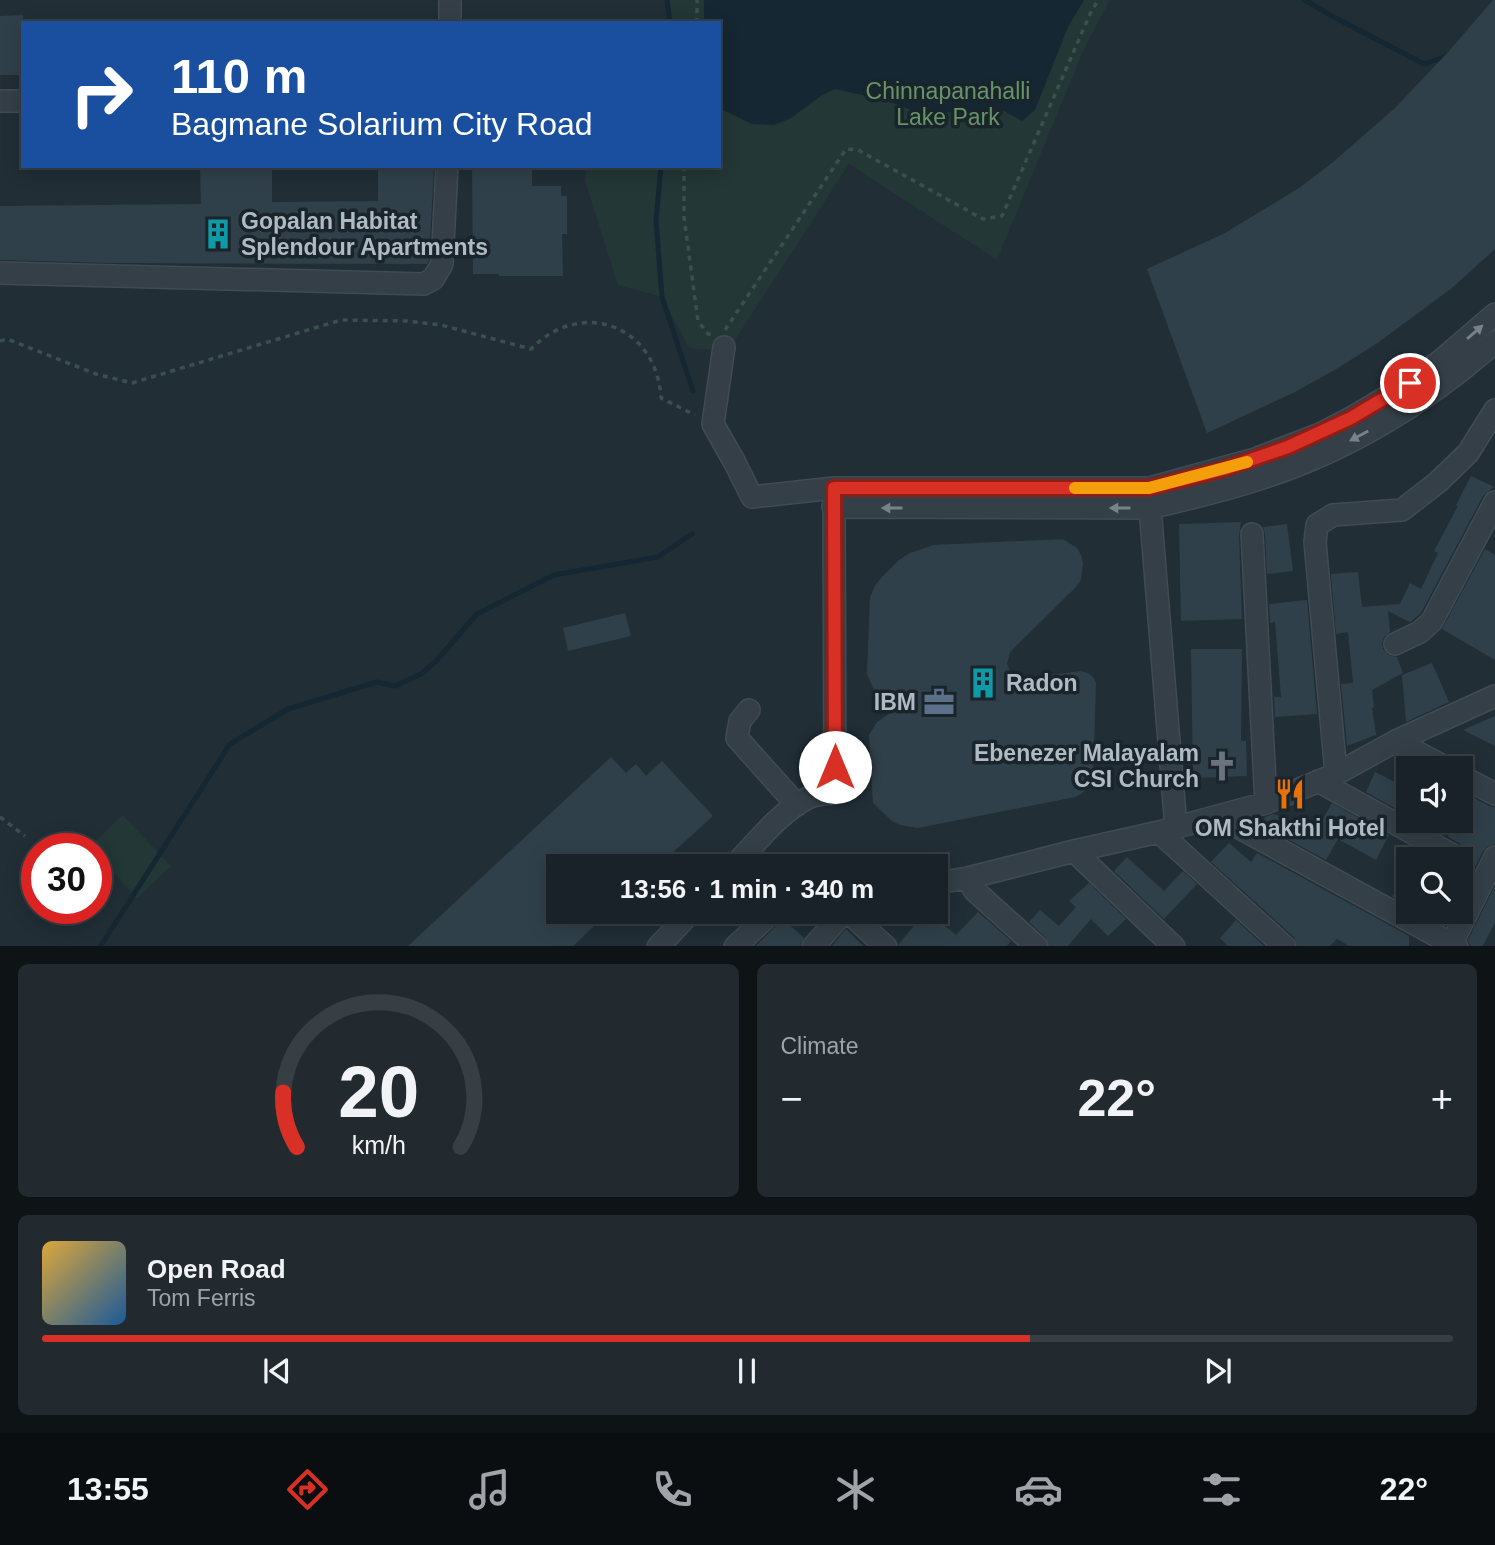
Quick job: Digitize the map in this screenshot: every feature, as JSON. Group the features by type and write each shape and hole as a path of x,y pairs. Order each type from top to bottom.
{"street":[{"path":"0,101 21,101"},
{"path":"0,274 424,284 433,279 442,264 447,168"},
{"path":"1149,498 1330,429 1410,383 1495,314"},
{"path":"724,347 713,424 752,497 1149,498 1197,497 1262,479 1328,452 1422,399 1495,342"},
{"path":"1326,777 1315,542 1317,524 1333,515 1402,510 1438,482 1468,453 1495,410"},
{"path":"745,854 779,819 797,805 809,797 835,793 834,498"},
{"path":"1149,498 1167,830 1284,946"},
{"path":"1395,644 1420,632 1432,621 1495,502"},
{"path":"1252,534 1266,803"},
{"path":"948,881 1167,830 1266,803 1495,696"},
{"path":"750,710 740,721 737,738 797,805"},
{"path":"1396,741 1424,756"},
{"path":"1326,777 1440,847"},
{"path":"1473,782 1495,794"},
{"path":"1218,816 1453,946 1492,870 1473,864"},
{"path":"1074,851 1173,946"},
{"path":"968,878 974,890 1036,946"},
{"path":"659,946 680,924"},
{"path":"736,946 759,924"},
{"path":"814,946 835,924"},
{"path":"859,924 883,945"}],"path":[{"path":"697,0 697,21"},
{"path":"684,168 684,217 698,321 708,334 722,335 846,149 858,150 983,219 1002,216 1098,0"},
{"path":"0,341 7,339 96,374 132,383 341,320 407,321 441,325 531,349 540,340 562,327 586,322 598,323 623,331 644,348 657,372 661,398 713,424"},
{"path":"0,817 21,834"}],"green space":[{"name":"Chinnapanahalli Lake Park","path":"668,0 1110,0 1084,49 997,260 849,164 728,351 689,348 662,297 618,285 585,181 586,168 721,168 721,21 666,21"},
{"path":"123,815 171,866 137,898 112,871 112,833 104,833"}],"water":[{"path":"704,0 1084,0 1068,27 1035,110 1022,121 1004,111 914,111 886,100 835,89 822,95 791,118 774,125 752,124 721,109 721,21 704,21"}],"building":[{"path":"1493,0 1495,249 1452,288 1379,342 1295,392 1207,433 1147,269 1225,233 1299,188 1332,163 1395,108"},
{"path":"23,15 21,75 0,75 0,16"},
{"name":"Gopalan Habitat Splendour Apartments","path":"200,168 272,168 272,202 378,201 378,168 434,168 427,264 0,260 0,206 201,204"},
{"path":"472,168 532,168 532,186 561,186 561,196 567,196 567,234 562,234 563,276 473,274"},
{"path":"1471,476 1494,487 1483,496 1421,613 1410,622 1388,611 1390,632 1384,637 1383,649 1388,655 1397,657 1403,673 1372,690 1376,735 1347,746 1341,684 1353,683 1348,632 1336,634 1331,574 1358,572 1362,607 1400,604 1410,583 1421,589 1438,553 1434,551"},
{"path":"1241,522 1239,535 1242,619 1181,621 1179,524"},
{"path":"1287,524 1293,571 1267,574 1263,527"},
{"name":"Radon","path":"1063,539 1077,548 1081,555 1081,580 1010,652 1007,664 1012,675 1022,679 1080,671 1093,677 1096,683 1091,785 1075,797 918,828 892,821 873,803 869,735 877,722 903,704 873,688 867,674 870,597 875,586 899,560 910,553 934,545"},
{"path":"1485,549 1495,555 1495,660 1442,629"},
{"path":"1307,600 1317,714 1275,717 1274,697 1281,697 1275,622 1270,623 1269,604"},
{"path":"625,613 631,636 568,651 563,628"},
{"path":"1191,649 1242,649 1241,741 1246,741 1247,776 1193,778"},
{"path":"1432,663 1449,702 1406,722 1402,675"},
{"path":"1495,716 1495,746 1463,730"},
{"path":"611,757 626,773 636,764 646,776 662,761 713,816 671,854 546,854 546,924 596,924 573,946 408,946"},
{"path":"1375,772 1396,782 1396,809 1366,792"},
{"path":"1473,797 1495,807 1495,844 1483,851 1473,871 1473,847 1465,847 1448,837 1450,833 1473,833"},
{"path":"1332,803 1389,835 1376,860 1338,839 1326,860 1262,825 1265,817 1273,814 1296,821 1298,817 1318,828"},
{"path":"1229,843 1251,862 1257,853 1409,936 1409,946 1349,946 1337,939 1330,946 1298,946 1294,937 1211,862"},
{"path":"1127,857 1164,891 1183,871 1197,884 1164,919 1114,871"},
{"path":"1089,883 1126,919 1108,936 1091,919 1068,946 1050,946 1046,938 1029,922 1040,910 1059,926 1076,907 1069,901"},
{"path":"1495,886 1495,923 1483,946 1471,946 1468,940"},
{"path":"978,912 1011,941 1007,946 899,946 915,924 943,924 956,935"},
{"path":"1236,920 1264,946 1228,946 1220,938"},
{"path":"778,924 789,924 804,938 800,946 756,946"},
{"path":"846,929 863,946 832,946"}],"waterway":[{"path":"667,0 670,21"},
{"path":"1305,0 1424,64 1447,56"},
{"path":"661,168 656,220 662,297 693,391"},
{"path":"101,946 230,744 288,709 377,682 395,686 421,674 477,614 554,575 658,557 692,534"}],"slow traffic":[{"path":"1075,488 1149,488 1247,462"}],"place":[{"name":"Gopalan Habitat Splendour Apartments","path":"218,234"},
{"name":"Radon","path":"983,683"},
{"name":"IBM","path":"939,702"},
{"name":"Ebenezer Malayalam CSI Church","path":"1222,766"},
{"name":"OM Shakthi Hotel","path":"1290,794"}],"route":[{"path":"835,767 834,488 1149,488 1224,469 1288,447 1351,418 1410,383"}]}
